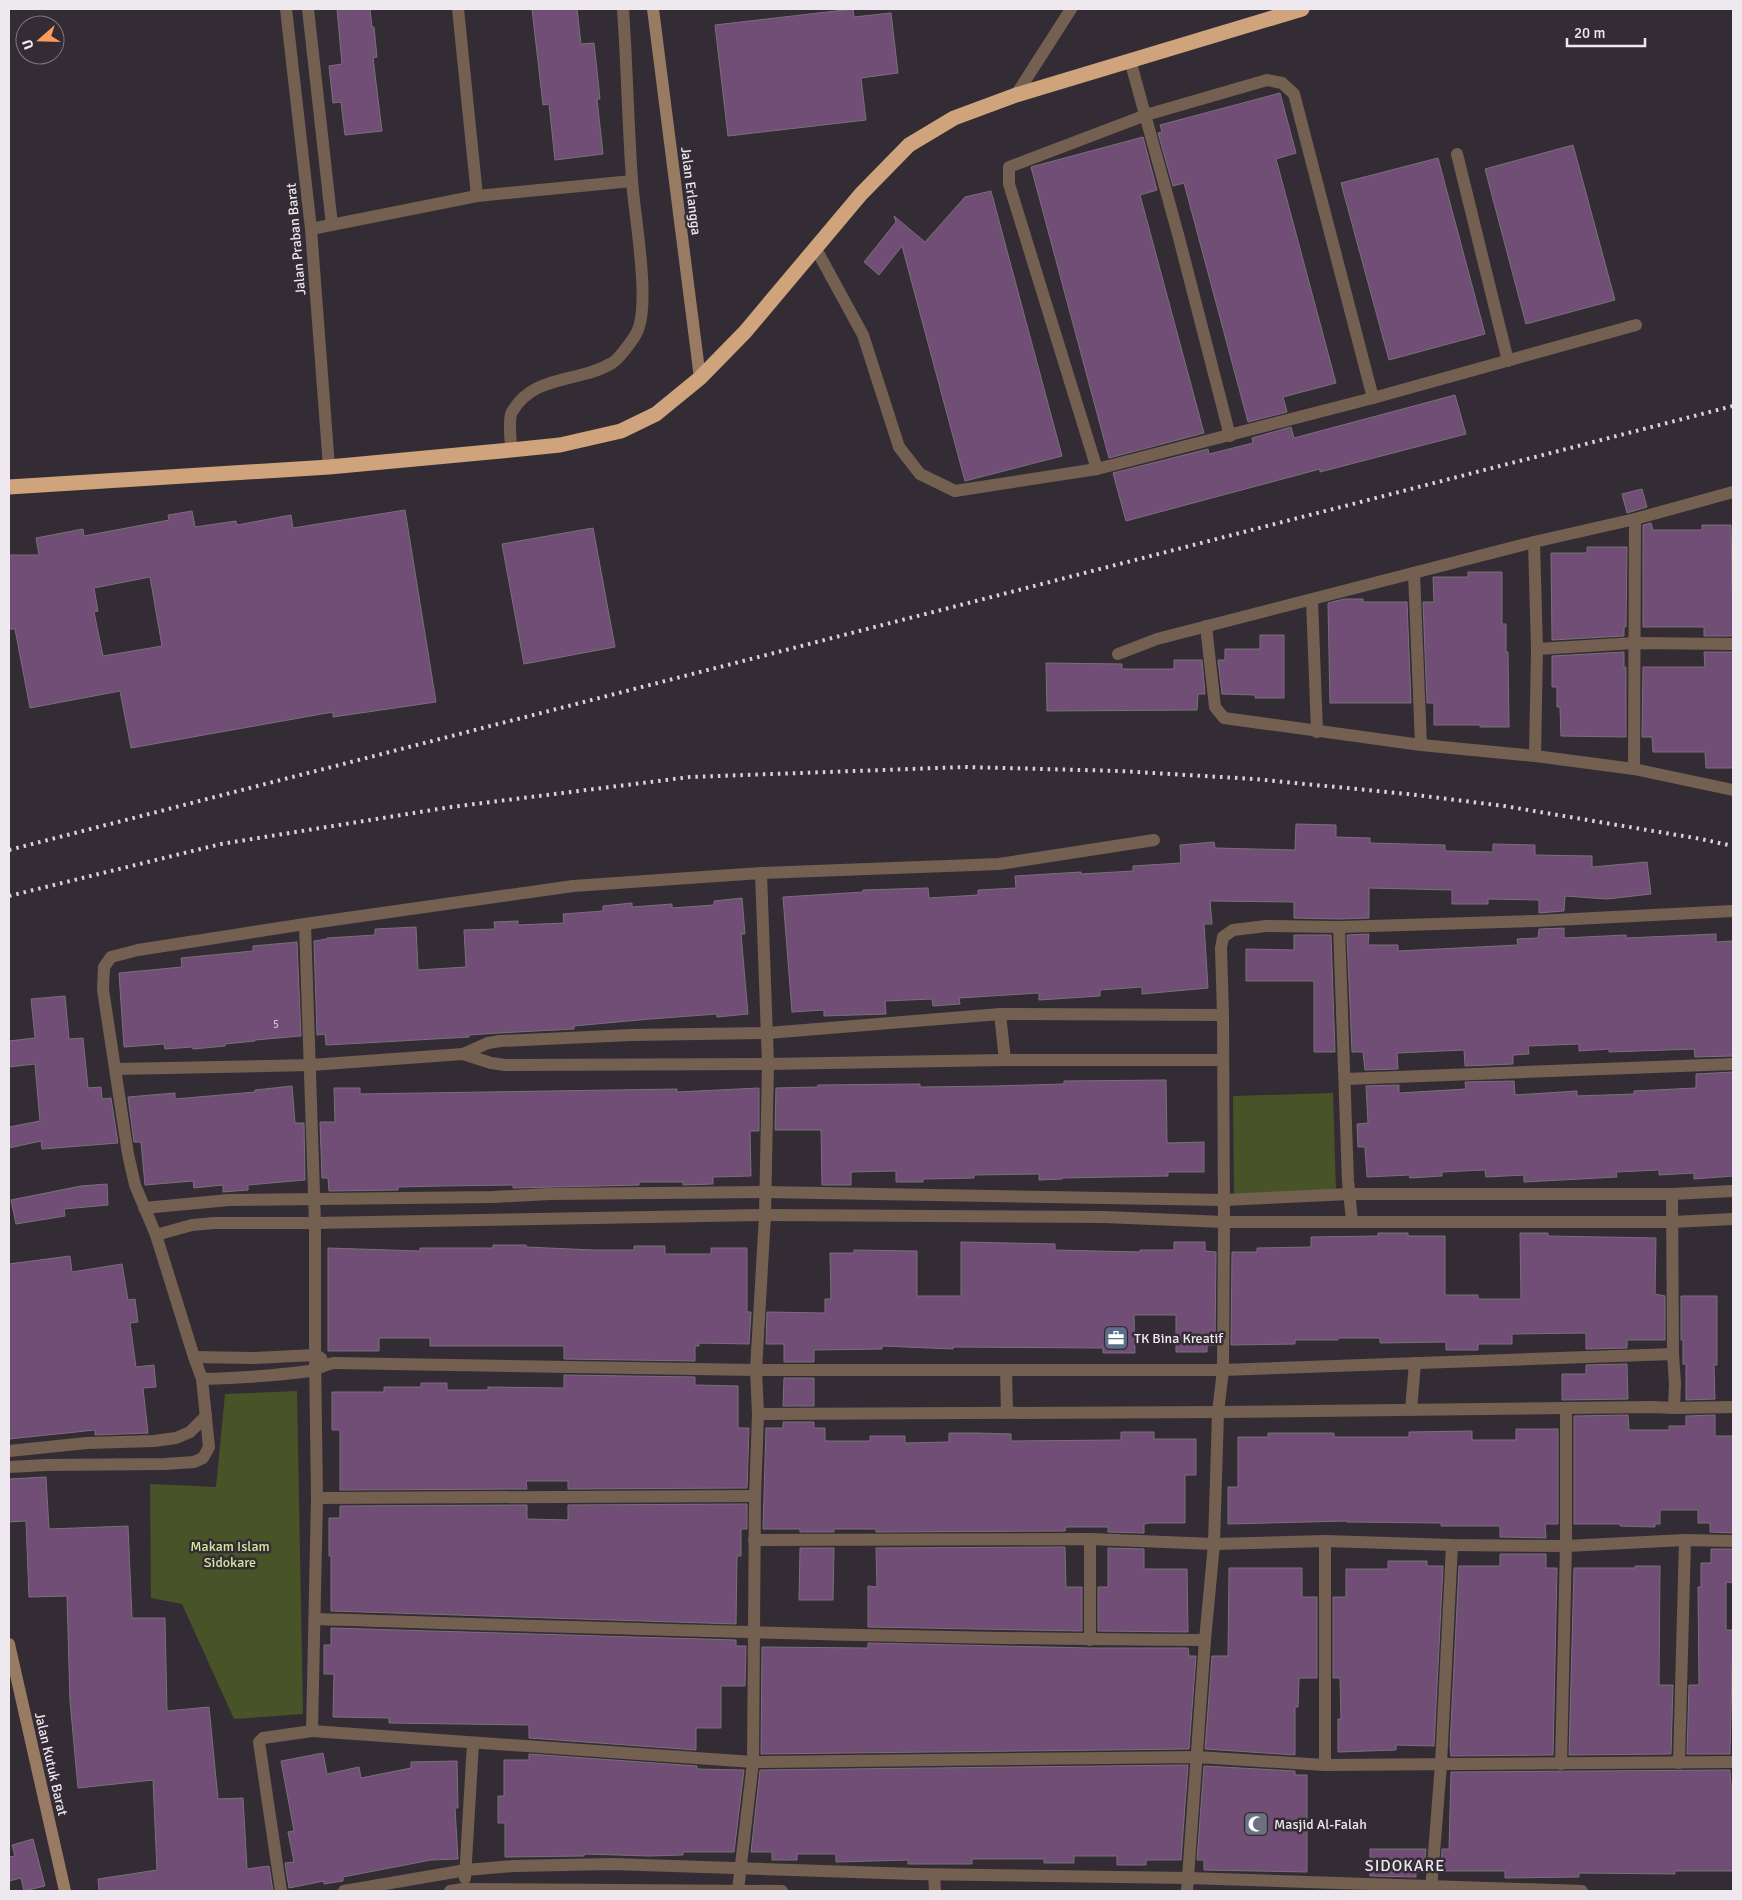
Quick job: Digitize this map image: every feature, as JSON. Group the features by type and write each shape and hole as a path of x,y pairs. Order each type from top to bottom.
{"highway":[{"path":"9,487 329,466 510,450 560,445 621,431 656,414 700,378 745,332 861,194 909,145 954,118 1016,95 1302,9"}],"street":[{"name":"Jalan Praban Barat","path":"286,9 311,229 329,466"},
{"path":"308,9 332,225"},
{"path":"458,9 477,196"},
{"path":"510,450 511,414 529,391 595,371 613,363 636,333 643,303 632,181 623,9"},
{"name":"Jalan Erlangga","path":"653,9 700,378"},
{"path":"1016,95 1071,9"},
{"path":"1130,60 1230,436"},
{"path":"1097,470 1009,184 1009,167 1146,115 1266,80 1282,83 1294,94 1373,398"},
{"path":"1457,154 1508,361"},
{"path":"311,229 477,196 632,181"},
{"path":"815,247 863,335 899,447 920,474 955,491 1097,470 1373,398 1636,326"},
{"path":"1118,654 1157,638 1534,542 1635,519 1733,492"},
{"path":"1634,769 1635,519"},
{"path":"1534,542 1537,649 1535,756"},
{"path":"1414,572 1421,745"},
{"path":"1312,600 1317,732"},
{"path":"1206,626 1215,706 1224,718 1421,745 1535,756 1634,769 1733,790"},
{"path":"1537,649 1635,643 1733,644"},
{"path":"9,1467 46,1464 165,1464 194,1462 203,1458 209,1447 202,1379 156,1235 135,1185 128,1154 103,990 104,967 111,957 138,950 305,924 573,886 761,873 998,864 1154,840"},
{"path":"738,1890 754,1762 754,1540 758,1414 756,1370 765,1215 768,1064 761,873"},
{"path":"1188,1891 1205,1640 1214,1544 1218,1412 1223,1370 1224,1200 1221,948 1223,937 1233,930 1266,926 1338,927 1733,912"},
{"path":"305,924 315,1223 317,1498 312,1731"},
{"path":"1338,927 1352,1221"},
{"path":"116,1070 310,1065 463,1054 488,1043 500,1041 631,1035 768,1033 1000,1014 1223,1015"},
{"path":"1000,1014 1005,1060"},
{"path":"463,1054 491,1063 505,1065 768,1064 1005,1060 1222,1060"},
{"path":"1345,1079 1733,1064"},
{"path":"144,1208 229,1200 549,1194 764,1192 1224,1200 1350,1194 1672,1194 1733,1191"},
{"path":"548,1218 549,1194"},
{"path":"1672,1194 1674,1408"},
{"path":"518,1220 519,1196"},
{"path":"1011,1196 1013,1217"},
{"path":"156,1235 192,1225 214,1223 765,1215 1104,1217 1224,1222 1672,1222 1733,1219"},
{"path":"194,1358 315,1355 329,1363 756,1370 1223,1370 1672,1354"},
{"path":"202,1379 262,1378 316,1370 329,1363"},
{"path":"1412,1410 1415,1363"},
{"path":"1006,1370 1008,1413"},
{"path":"758,1414 1218,1412 1652,1406 1674,1408 1733,1407"},
{"path":"1561,1764 1566,1546 1566,1408"},
{"path":"9,1451 87,1443 176,1438 190,1432 206,1416"},
{"path":"317,1498 755,1496"},
{"path":"1090,1539 1090,1640"},
{"path":"754,1540 1090,1539 1214,1544 1325,1541 1566,1546 1685,1540 1733,1542"},
{"path":"1679,1762 1685,1540"},
{"path":"1325,1541 1325,1766"},
{"path":"1431,1889 1441,1764 1452,1545"},
{"path":"315,1619 754,1633 1090,1640 1205,1640"},
{"name":"Jalan Kutuk Barat","path":"9,1644 65,1891"},
{"path":"281,1891 259,1742 263,1738 312,1731 754,1762 1197,1757 1325,1766 1733,1762"},
{"path":"463,1890 466,1870 473,1743"},
{"path":"344,1891 466,1870 514,1866 612,1864 934,1875 1188,1878 1390,1888 1582,1891"},
{"path":"934,1875 934,1891"},
{"path":"450,1891 782,1891"}],"green space":[{"path":"1333,1093 1336,1191 1234,1195 1233,1096"},
{"name":"Makam Islam Sidokare","path":"297,1391 303,1714 234,1719 182,1604 151,1598 150,1484 216,1487 225,1394"}],"building":[{"path":"337,9 370,9 377,57 373,58 382,131 345,135 341,102 333,103 329,66 342,64"},
{"path":"532,9 577,9 581,44 594,43 600,99 597,99 603,154 555,160 549,104 543,105"},
{"path":"853,9 854,17 891,13 898,73 861,78 866,120 728,136 715,25"},
{"path":"1280,93 1296,153 1276,159 1336,383 1283,397 1287,412 1248,422 1184,183 1173,186 1158,133 1162,132 1160,125"},
{"path":"1143,137 1157,190 1140,195 1204,433 1109,458 1031,167"},
{"path":"1573,145 1615,300 1526,324 1485,169"},
{"path":"1438,158 1485,334 1389,360 1341,183"},
{"path":"991,191 1062,456 965,481 902,246 879,275 864,262 896,222 894,216 925,242 965,197"},
{"path":"1455,395 1466,434 1320,472 1320,469 1126,521 1113,473 1208,449 1209,454 1253,443 1252,438 1291,427 1294,438"},
{"path":"1642,489 1647,507 1627,513 1622,494"},
{"path":"405,510 436,702 333,717 333,712 131,748 120,691 30,708 15,629 9,629 9,555 39,555 36,538 83,529 84,536 169,520 168,515 192,511 195,527 236,521 237,525 291,515 293,528","holes":["150,577 162,646 103,656 94,612 98,611 94,588"]},
{"path":"1651,523 1653,530 1702,530 1702,525 1731,525 1733,636 1704,636 1704,627 1643,627 1643,525"},
{"path":"593,528 615,647 524,664 502,544"},
{"path":"1587,547 1627,547 1626,627 1624,627 1624,636 1552,640 1551,553 1587,553"},
{"path":"1468,572 1502,572 1502,624 1506,624 1506,652 1508,652 1509,727 1434,725 1434,703 1427,703 1423,602 1434,602 1433,577 1468,577"},
{"path":"1344,599 1363,599 1363,602 1407,602 1411,703 1330,703 1328,603"},
{"path":"1260,635 1284,635 1284,698 1255,698 1255,695 1222,694 1218,660 1225,660 1225,649 1260,649"},
{"path":"1624,652 1624,667 1626,667 1626,737 1561,736 1560,707 1557,707 1557,687 1552,687 1552,656"},
{"path":"1704,652 1733,652 1733,768 1706,768 1705,752 1653,752 1652,737 1642,737 1643,667 1705,667"},
{"path":"1174,660 1202,660 1205,694 1198,694 1197,710 1047,711 1046,663 1122,664 1122,669 1174,669"},
{"path":"1296,824 1336,825 1336,837 1370,838 1370,843 1445,845 1445,851 1493,852 1493,844 1535,845 1535,855 1592,856 1592,867 1647,862 1651,894 1607,899 1565,896 1564,911 1539,913 1539,900 1488,899 1488,904 1452,904 1452,890 1369,888 1369,918 1339,919 1294,918 1294,902 1210,901 1212,924 1204,924 1208,988 1142,994 1142,987 1100,990 1100,996 1039,1000 1039,993 959,998 960,1004 933,1006 932,999 885,1001 886,1014 824,1016 824,1010 792,1012 783,897 863,892 863,890 928,888 929,898 978,895 978,890 1016,888 1015,876 1133,871 1133,866 1181,863 1180,845 1214,842 1215,848 1295,850"},
{"path":"742,898 745,934 741,934 748,1014 717,1017 717,1014 650,1019 574,1026 574,1029 469,1035 469,1037 326,1045 325,1034 317,1035 314,941 327,938 375,935 375,929 416,927 418,970 466,967 464,930 495,929 494,922 518,921 518,925 564,923 563,914 603,911 603,906 632,903 632,907 672,904 672,908 714,905 714,901"},
{"path":"1564,928 1564,938 1626,935 1626,938 1716,934 1716,942 1733,941 1733,1056 1695,1057 1694,1049 1609,1052 1609,1049 1579,1051 1579,1044 1528,1046 1529,1054 1513,1055 1513,1064 1465,1066 1464,1050 1397,1053 1398,1069 1365,1070 1363,1052 1352,1052 1347,935 1369,934 1368,945 1398,945 1398,951 1518,945 1517,939 1538,938 1539,929"},
{"path":"1294,935 1331,935 1335,1052 1314,1052 1314,981 1246,981 1246,949 1294,950"},
{"path":"297,942 301,1036 255,1040 225,1044 225,1046 193,1049 192,1047 165,1049 164,1044 124,1047 119,973 182,967 181,958 253,951 253,946"},
{"path":"65,996 69,1039 83,1038 88,1088 101,1087 102,1099 111,1098 118,1143 42,1149 41,1141 9,1148 9,1127 40,1121 35,1064 9,1067 9,1041 35,1038 31,999"},
{"path":"1733,1072 1733,1176 1694,1179 1694,1173 1659,1175 1659,1170 1616,1172 1617,1177 1524,1182 1524,1175 1486,1177 1485,1170 1442,1172 1442,1176 1410,1178 1409,1175 1367,1177 1365,1147 1358,1147 1357,1124 1368,1123 1366,1086 1399,1085 1399,1093 1466,1089 1465,1082 1514,1081 1515,1095 1577,1091 1577,1096 1634,1094 1634,1091 1696,1088 1696,1074"},
{"path":"1166,1080 1167,1143 1204,1142 1204,1172 1168,1172 1168,1176 1039,1180 1039,1174 974,1175 974,1178 923,1179 923,1182 896,1182 896,1171 851,1172 851,1185 822,1185 821,1130 775,1130 776,1088 818,1087 818,1085 920,1084 920,1087 996,1086 1064,1084 1064,1081"},
{"path":"292,1086 295,1123 304,1123 305,1180 248,1185 248,1190 223,1192 223,1185 194,1188 193,1181 145,1185 141,1142 134,1142 128,1097 175,1093 175,1099 255,1092 255,1090"},
{"path":"334,1088 360,1088 360,1094 677,1089 677,1092 759,1088 759,1131 750,1131 751,1176 713,1177 713,1184 683,1185 683,1182 639,1182 639,1185 513,1188 513,1185 441,1186 398,1187 398,1190 329,1191 328,1178 322,1178 320,1122 335,1122"},
{"path":"107,1184 108,1205 64,1209 65,1216 16,1224 11,1200 81,1186"},
{"path":"1378,1233 1408,1233 1408,1236 1445,1236 1445,1295 1478,1295 1478,1299 1521,1299 1520,1233 1548,1233 1548,1236 1656,1238 1655,1294 1665,1296 1665,1340 1627,1340 1627,1348 1586,1349 1586,1333 1512,1334 1512,1344 1478,1344 1478,1350 1446,1350 1446,1342 1380,1343 1380,1338 1295,1340 1295,1344 1231,1345 1232,1252 1257,1252 1257,1248 1311,1247 1311,1237 1378,1236"},
{"path":"961,1242 1055,1244 1055,1250 1140,1252 1140,1250 1174,1250 1174,1242 1205,1242 1205,1251 1216,1252 1215,1345 1207,1345 1207,1352 1176,1352 1176,1315 1134,1315 1135,1353 1103,1353 1103,1348 953,1347 953,1349 882,1346 882,1349 814,1350 814,1362 784,1362 784,1344 766,1344 767,1312 825,1313 825,1299 831,1299 830,1253 854,1253 854,1250 917,1251 917,1296 961,1296"},
{"path":"493,1245 526,1245 526,1247 594,1250 634,1250 634,1246 665,1246 665,1254 711,1254 711,1248 747,1248 747,1312 751,1312 749,1344 699,1343 699,1346 695,1346 695,1361 564,1359 564,1346 430,1346 430,1338 379,1338 379,1351 328,1351 328,1248 420,1251 420,1248 493,1248"},
{"path":"70,1256 72,1272 122,1264 128,1300 135,1299 138,1322 130,1323 136,1367 154,1365 156,1387 143,1388 148,1433 95,1435 95,1430 9,1439 9,1264"},
{"path":"1681,1296 1717,1296 1717,1365 1714,1365 1715,1399 1686,1400 1686,1364 1683,1364 1683,1340 1681,1340"},
{"path":"1627,1364 1628,1399 1562,1400 1562,1374 1586,1374 1586,1365"},
{"path":"564,1375 695,1377 695,1385 738,1386 738,1426 739,1428 749,1428 747,1488 568,1489 568,1481 526,1481 527,1489 340,1490 340,1430 332,1430 332,1392 384,1392 384,1387 421,1387 421,1383 447,1383 447,1390 488,1390 488,1387 564,1388"},
{"path":"784,1378 814,1378 814,1406 783,1406"},
{"path":"1628,1415 1629,1430 1669,1430 1669,1426 1686,1426 1686,1416 1715,1415 1715,1436 1733,1436 1733,1533 1710,1532 1710,1523 1698,1523 1698,1510 1660,1510 1660,1524 1655,1524 1655,1527 1620,1526 1620,1524 1574,1524 1574,1416"},
{"path":"783,1422 814,1422 814,1428 825,1428 825,1441 870,1441 870,1436 905,1436 905,1443 949,1442 949,1433 1011,1434 1011,1441 1121,1440 1121,1432 1154,1432 1154,1439 1196,1439 1196,1475 1185,1475 1185,1523 1148,1523 1144,1524 1144,1533 1108,1532 1108,1527 1066,1527 1065,1531 876,1532 876,1529 834,1529 834,1532 800,1532 800,1529 763,1529 766,1428 783,1428"},
{"path":"1516,1429 1558,1429 1558,1524 1545,1524 1546,1538 1500,1537 1500,1526 1441,1526 1441,1523 1347,1521 1228,1524 1228,1487 1238,1487 1238,1437 1268,1437 1268,1433 1334,1433 1334,1437 1409,1437 1409,1432 1472,1431 1472,1440 1516,1440"},
{"path":"46,1477 49,1529 128,1526 132,1618 165,1618 167,1711 209,1707 218,1799 243,1798 247,1869 269,1866 273,1891 99,1891 98,1879 157,1870 153,1780 78,1788 70,1701 67,1596 29,1597 26,1521 9,1522 9,1479"},
{"path":"747,1504 747,1529 741,1529 741,1556 737,1556 736,1624 331,1611 329,1518 340,1518 340,1506 527,1505 527,1519 568,1520 568,1505"},
{"path":"1065,1547 1066,1587 1082,1587 1082,1631 868,1627 868,1586 877,1587 876,1548"},
{"path":"800,1548 834,1548 833,1600 799,1600"},
{"path":"1108,1548 1144,1549 1144,1569 1187,1569 1188,1632 1098,1631 1098,1587 1108,1587"},
{"path":"1711,1549 1733,1549 1733,1583 1727,1582 1726,1584 1726,1630 1733,1630 1730,1754 1687,1754 1689,1685 1699,1685 1698,1587 1701,1587 1701,1563 1711,1563"},
{"path":"1500,1554 1546,1554 1546,1568 1557,1568 1553,1755 1451,1756 1459,1566 1500,1566"},
{"path":"1388,1561 1427,1561 1427,1566 1443,1566 1434,1746 1396,1745 1396,1750 1338,1752 1338,1719 1341,1719 1340,1678 1333,1678 1333,1597 1346,1597 1346,1569 1388,1569"},
{"path":"1635,1566 1660,1566 1659,1685 1673,1685 1671,1754 1569,1755 1574,1568 1635,1568"},
{"path":"1229,1568 1302,1568 1302,1597 1317,1597 1317,1678 1299,1678 1298,1707 1295,1707 1295,1755 1205,1749 1212,1656 1228,1656"},
{"path":"331,1628 736,1640 736,1646 746,1646 745,1686 721,1686 721,1728 696,1728 696,1750 529,1738 529,1725 389,1723 389,1718 333,1717 334,1674 324,1674 324,1645 331,1645"},
{"path":"868,1643 1090,1648 1188,1648 1189,1656 1196,1656 1189,1749 761,1754 762,1647 868,1648"},
{"path":"323,1753 327,1774 359,1767 361,1778 411,1768 411,1762 457,1761 458,1808 455,1808 458,1859 431,1860 343,1877 343,1881 324,1884 324,1881 289,1888 285,1863 294,1862 288,1832 294,1831 281,1761"},
{"path":"529,1754 697,1766 697,1769 744,1770 734,1852 683,1852 683,1855 650,1856 584,1854 584,1856 505,1857 505,1823 498,1823 498,1796 504,1796 504,1760 529,1760"},
{"path":"1188,1765 1181,1860 1146,1860 1146,1865 1117,1865 1117,1856 1074,1856 1074,1863 1044,1863 1044,1859 972,1859 972,1864 908,1864 908,1860 836,1862 836,1854 797,1854 797,1860 772,1860 772,1852 751,1852 760,1770"},
{"name":"Masjid Al-Falah","path":"1204,1766 1295,1771 1295,1775 1307,1775 1307,1872 1204,1870 1204,1860 1197,1860"},
{"path":"1730,1770 1731,1786 1733,1786 1733,1871 1675,1871 1675,1874 1579,1873 1579,1877 1505,1878 1505,1871 1441,1871 1442,1849 1449,1849 1451,1772"},
{"path":"33,1839 45,1886 24,1891 21,1878 9,1881 9,1857 15,1856 12,1845"},
{"path":"1370,1849 1426,1849 1424,1871 1416,1871 1416,1877 1370,1876"}],"railway":[{"path":"9,850 1733,406"},
{"path":"9,896 221,844 451,807 690,777 965,767 1120,771 1254,779 1408,794 1504,806 1733,846"}],"place":[{"name":"TK Bina Kreatif","path":"1116,1338"},
{"name":"Masjid Al-Falah","path":"1256,1824"}],"district":[{"name":"SIDOKARE","path":"1405,1866"}]}
